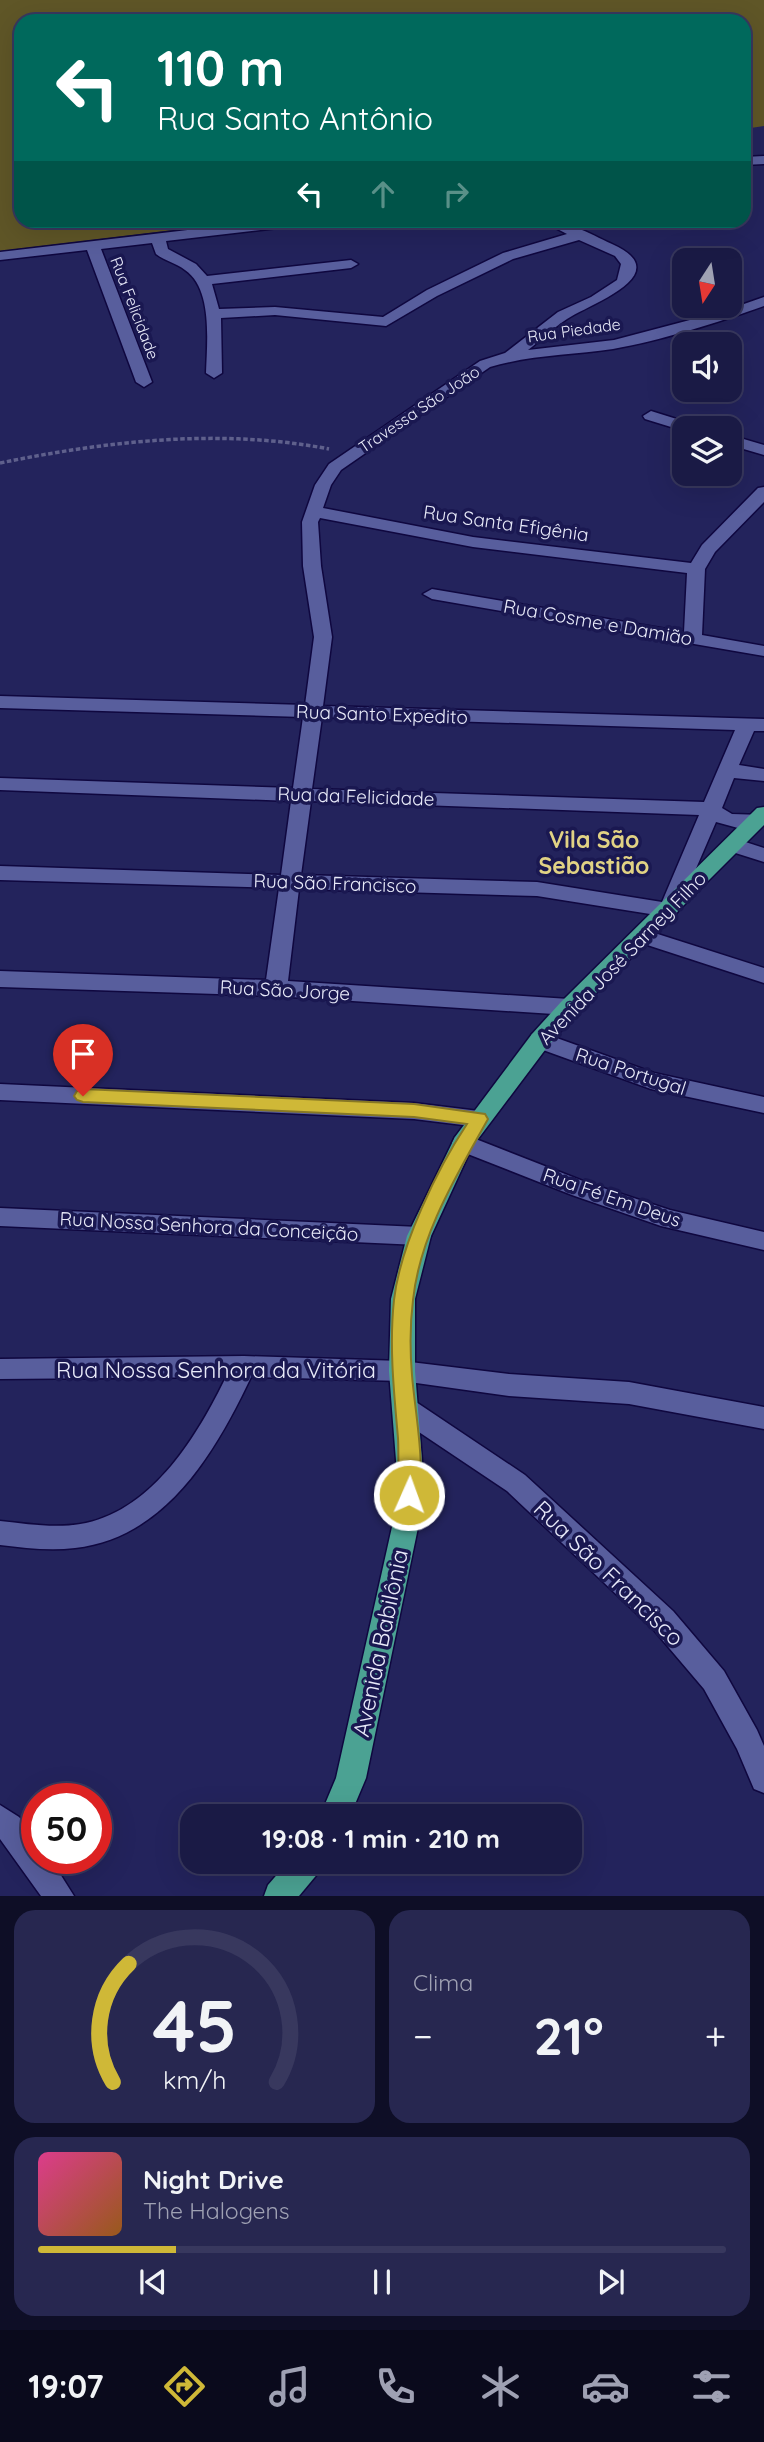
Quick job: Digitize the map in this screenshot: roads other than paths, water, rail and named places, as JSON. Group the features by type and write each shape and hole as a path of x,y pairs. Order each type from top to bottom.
{"main road":[{"name":"Avenida José Sarney Filho","path":"463,1143 540,1040 569,1007 761,816"},
{"name":"Avenida Babilônia","path":"340,1804 351,1778 399,1565 410,1472 402,1371 404,1299 419,1236 463,1143"},
{"path":"279,1896 298,1874"}],"street":[{"path":"0,256 248,228"},
{"name":"Travessa São João","path":"315,712 323,637 312,566 312,511 323,485 335,467 485,364 510,356 563,315 596,300 623,282 628,264 620,253 565,228"},
{"path":"215,314 275,311 386,323 432,293 508,256 580,235"},
{"path":"158,239 161,251 193,268 215,314 214,373"},
{"name":"Rua Felicidade","path":"93,246 144,382"},
{"path":"201,281 351,264"},
{"name":"Rua Piedade","path":"510,356 615,344 764,302"},
{"path":"651,416 672,423"},
{"path":"742,444 764,450"},
{"path":"693,639 696,569 708,549 764,492"},
{"name":"Rua Santa Efigênia","path":"312,511 472,542 696,569"},
{"name":"Rua Cosme e Damião","path":"432,594 764,651"},
{"name":"Rua Santo Expedito","path":"0,702 756,725"},
{"path":"276,988 315,712"},
{"path":"669,910 727,773 756,725"},
{"path":"727,773 740,771 764,775"},
{"name":"Rua da Felicidade","path":"0,785 712,808"},
{"path":"712,808 728,820 743,822 761,816"},
{"path":"733,845 764,855"},
{"name":"Rua São Francisco","path":"0,873 537,889 669,910"},
{"path":"642,936 764,976"},
{"name":"Rua São Jorge","path":"0,979 276,988 569,1007"},
{"name":"Rua Portugal","path":"540,1040 652,1081 764,1105"},
{"path":"0,1092 414,1111 479,1119"},
{"name":"Rua Fé Em Deus","path":"463,1143 580,1189 669,1219 764,1241"},
{"name":"Rua Nossa Senhora da Conceição","path":"0,1217 419,1236"},
{"path":"0,1533 41,1538 87,1535 114,1526 142,1509 173,1483 222,1413 244,1366"},
{"name":"Rua Nossa Senhora da Vitória","path":"0,1369 244,1366 402,1371 509,1385 629,1393 764,1418"},
{"name":"Rua São Francisco","path":"407,1410 516,1483 663,1620 714,1680 747,1740 764,1779"},
{"path":"0,1819 9,1827 59,1896"}],"district":[{"name":"Vila São Sebastião","path":"594,852"}]}
